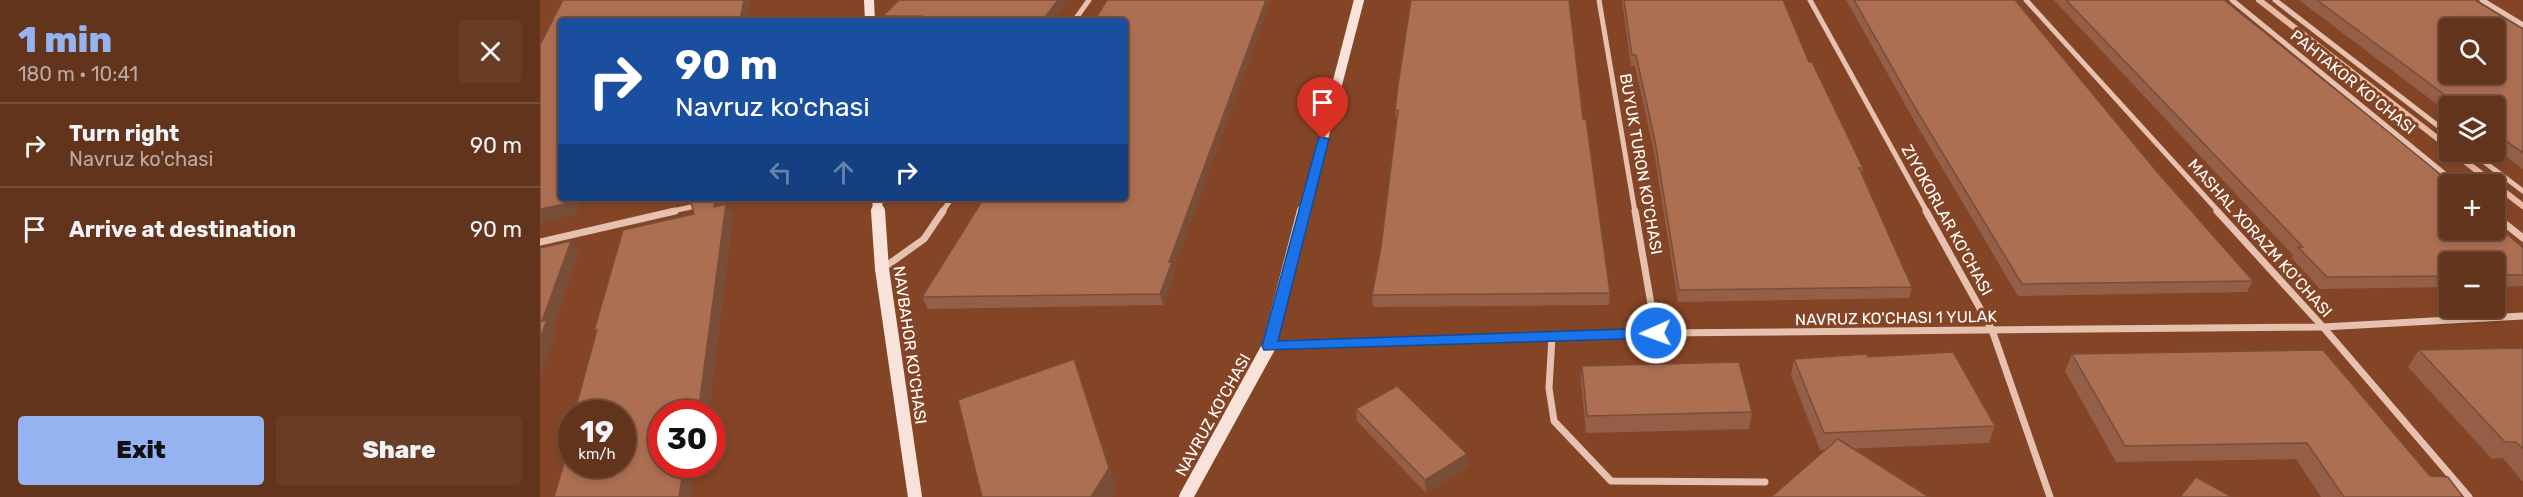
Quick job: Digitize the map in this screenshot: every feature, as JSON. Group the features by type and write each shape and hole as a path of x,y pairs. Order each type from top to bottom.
{"street":[{"path":"869,0 870,18"},
{"path":"1076,18 1089,0"},
{"name":"NAVRUZ KO'CHASI","path":"1186,497 1269,346 1359,0"},
{"name":"BUYUK TURON KO'CHASI","path":"1599,0 1656,333"},
{"name":"ZIYOKORLAR KO'CHASI","path":"1810,0 1992,330 2050,497"},
{"name":"MASHAL XORAZM KO'CHASI","path":"2026,0 2323,327 2469,497"},
{"name":"PAHTAKOR KO'CHASI","path":"2232,0 2445,174"},
{"name":"PAHTAKOR KO'CHASI","path":"2275,0 2439,127"},
{"path":"2482,0 2523,26"},
{"path":"2484,162 2523,191"},
{"path":"540,242 717,201"},
{"name":"NAVBAHOR KO'CHASI","path":"877,201 882,268 915,497"},
{"path":"882,268 924,239 950,201"},
{"path":"2505,224 2523,238"},
{"name":"NAVRUZ KO'CHASI 1 YULAK","path":"1269,346 1656,333 2323,327 2523,316"},
{"path":"1552,337 1549,388 1554,421 1611,481 1765,482"}],"building":[{"path":"563,0 744,0 741,18 558,18 558,201 570,201 570,203 540,209 540,45"},
{"path":"899,0 1058,0 1044,18 883,16"},
{"path":"1107,0 1266,0 1169,262 1172,262 1160,294 922,297 982,201 1128,201 1128,18 1096,18"},
{"path":"1411,0 1569,0 1583,119 1586,119 1610,293 1372,295 1381,247 1398,110 1395,110 1398,85"},
{"path":"1624,0 1783,0 1809,62 1812,62 1863,168 1859,168 1912,287 1679,290 1655,141 1636,55 1632,55"},
{"path":"1854,0 2015,0 2158,173 2253,281 2022,284 1917,111"},
{"path":"2066,0 2224,0 2440,174 2439,240 2505,240 2505,232 2523,248 2523,275 2505,275 2505,252 2439,252 2439,276 2327,277 2298,247 2303,247"},
{"path":"2317,0 2475,0 2505,18 2439,18 2439,84 2505,84 2505,18 2523,29 2523,153 2505,140 2505,96 2447,96"},
{"path":"691,201 715,201 714,207 726,204 700,400 648,400 648,478 682,478 679,497 554,497 560,478 636,478 636,400 578,400 597,330 594,331 623,230 694,214"},
{"path":"571,241 542,321 547,320 540,338 540,248"},
{"path":"2523,348 2523,449 2516,442 2505,442 2419,350"},
{"path":"2323,350 2430,476 2448,477 2463,497 2344,497 2307,443 2125,446 2072,354"},
{"path":"1953,352 1995,426 1824,433 1794,359 1867,354 1868,357"},
{"path":"1074,359 1109,468 1091,497 982,497 958,400"},
{"path":"1739,362 1752,412 1587,416 1582,366"},
{"path":"1397,386 1467,454 1425,480 1356,409"},
{"path":"1838,439 1929,497 1771,497"},
{"path":"2196,477 2232,497 2180,497"}],"waterway":[{"path":"2259,0 2439,139"},
{"path":"2466,162 2523,206"}],"route":[{"path":"1323,139 1269,346 1656,333"}]}
